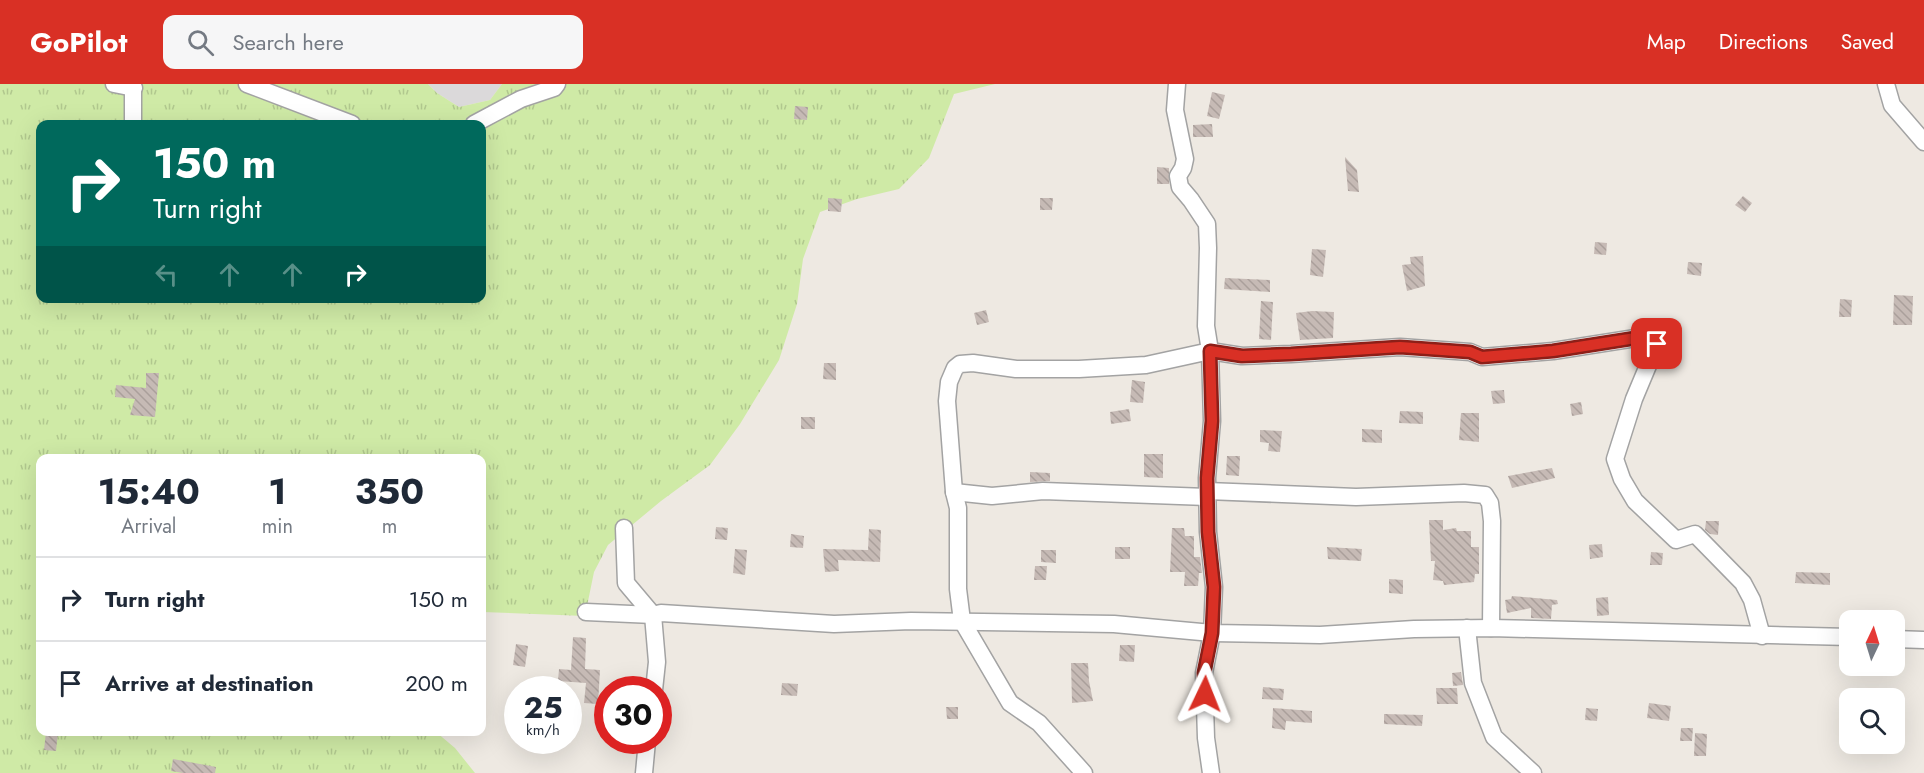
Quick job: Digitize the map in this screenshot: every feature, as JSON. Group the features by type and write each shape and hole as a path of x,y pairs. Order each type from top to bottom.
{"street":[{"path":"114,84 134,86 133,120"},
{"path":"247,84 342,120"},
{"path":"482,120 521,99 554,88 557,84"},
{"path":"1178,84 1175,110 1185,159 1178,176 1180,187 1207,224 1206,326 1210,351 1212,421 1207,494 1208,532 1214,587 1212,633 1204,673 1206,738 1211,773"},
{"path":"1886,84 1892,105 1924,142"},
{"path":"1084,773 1039,723 1010,704 962,621 958,589 958,508 954,492 947,401 949,382 955,368 960,364 973,363 1016,369 1135,366 1210,351 1242,356 1400,347 1470,352 1482,357 1553,351 1652,337 1657,344 1634,399 1615,459 1622,479 1635,501 1676,540 1695,534 1743,583 1752,600 1762,636"},
{"path":"954,492 992,496 1043,491 1356,497 1485,495 1490,503 1492,520 1491,628"},
{"path":"624,528 626,583 653,615 657,662 656,676"},
{"path":"586,612 653,615 661,613 834,624 962,621 1114,624 1212,633 1320,635 1414,629 1491,628 1839,638"},
{"path":"1467,628 1473,683 1494,737 1533,773"},
{"path":"1905,639 1924,640"},
{"path":"644,773 646,754"}],"shaded area":[{"path":"428,84 502,84 490,100 459,107 437,93"}],"green space":[{"path":"0,84 428,84 437,93 459,107 490,100 502,84 995,84 954,94 929,158 899,189 857,199 820,212 803,259 797,304 779,360 740,424 710,465 661,501 608,545 594,572 585,616 486,612 486,454 36,454 36,736 441,736 455,748 475,773 0,773"}],"building":[{"path":"1212,92 1225,95 1219,119 1207,116"},
{"path":"795,106 808,107 807,120 794,119"},
{"path":"1212,124 1213,137 1193,137 1193,125"},
{"path":"1345,157 1357,170 1359,192 1348,191"},
{"path":"1157,167 1169,168 1169,184 1157,184"},
{"path":"1743,196 1752,203 1745,212 1735,205"},
{"path":"828,198 842,199 841,212 828,211"},
{"path":"1040,198 1053,198 1052,210 1040,210"},
{"path":"1595,242 1607,243 1606,255 1594,254"},
{"path":"1312,249 1326,250 1323,277 1310,275"},
{"path":"1423,256 1425,286 1407,291 1402,265 1411,264 1410,257"},
{"path":"1688,262 1702,263 1701,276 1687,274"},
{"path":"1225,278 1270,280 1270,292 1224,289"},
{"path":"1894,295 1913,296 1912,325 1893,325"},
{"path":"1840,299 1852,300 1851,317 1839,317"},
{"path":"1261,301 1273,302 1271,340 1259,339"},
{"path":"986,310 989,322 977,325 974,313"},
{"path":"1334,312 1333,338 1300,340 1296,313"},
{"path":"1664,329 1677,331 1674,347 1667,346 1663,335"},
{"path":"824,363 836,363 836,380 823,379"},
{"path":"146,373 159,373 155,417 130,415 135,399 115,397 116,385 146,388"},
{"path":"1132,380 1145,382 1143,403 1130,402"},
{"path":"1504,390 1505,403 1493,404 1491,391"},
{"path":"1581,402 1583,414 1572,416 1570,404"},
{"path":"1129,409 1131,421 1111,424 1110,412"},
{"path":"1400,411 1423,412 1423,424 1399,423"},
{"path":"1461,413 1479,413 1479,442 1459,440"},
{"path":"801,417 815,417 815,429 801,429"},
{"path":"1362,429 1382,430 1382,443 1362,442"},
{"path":"1260,430 1282,431 1280,452 1268,451 1269,443 1260,442"},
{"path":"1144,454 1163,454 1163,478 1144,477"},
{"path":"1227,456 1240,456 1239,476 1226,475"},
{"path":"1552,468 1555,478 1512,488 1508,476"},
{"path":"1030,472 1050,473 1050,481 1030,482"},
{"path":"1429,520 1443,520 1443,530 1456,528 1457,531 1471,531 1471,547 1479,547 1479,574 1475,574 1474,582 1444,585 1443,581 1433,580 1435,561 1431,561"},
{"path":"1706,521 1719,521 1718,535 1710,534 1705,530"},
{"path":"716,527 728,528 727,540 715,539"},
{"path":"1172,528 1184,528 1185,536 1194,536 1194,557 1200,557 1202,573 1199,573 1198,586 1184,586 1185,572 1170,572"},
{"path":"869,529 881,530 880,562 838,560 839,571 825,572 823,549 868,550"},
{"path":"791,534 804,536 803,548 790,547"},
{"path":"1602,544 1603,557 1590,559 1589,545"},
{"path":"1115,547 1130,547 1130,559 1115,559"},
{"path":"1327,547 1362,549 1361,561 1328,559"},
{"path":"735,549 747,550 745,575 733,573"},
{"path":"1041,550 1056,550 1056,563 1041,562"},
{"path":"1651,552 1663,553 1662,565 1650,565"},
{"path":"1035,566 1047,566 1046,580 1034,580"},
{"path":"1796,572 1830,573 1830,585 1795,583"},
{"path":"1389,579 1403,580 1403,594 1389,593"},
{"path":"1512,596 1557,600 1558,604 1552,605 1551,619 1531,618 1531,608 1507,613 1505,600 1511,599"},
{"path":"1608,597 1609,615 1597,616 1596,598"},
{"path":"573,637 586,638 585,669 600,670 600,676 594,676 594,704 584,703 586,683 582,683 582,676 558,676 559,669 571,670"},
{"path":"516,644 528,646 525,667 513,665"},
{"path":"1120,645 1135,645 1134,662 1119,661"},
{"path":"1071,663 1088,663 1093,701 1072,703"},
{"path":"1461,672 1463,685 1453,686 1452,673"},
{"path":"782,683 798,684 797,696 781,695"},
{"path":"1263,687 1284,689 1283,700 1262,699"},
{"path":"1436,688 1457,688 1458,704 1437,704"},
{"path":"1649,703 1671,706 1669,721 1647,718"},
{"path":"946,707 958,707 958,719 947,719"},
{"path":"1273,708 1312,711 1312,723 1286,721 1285,730 1272,728"},
{"path":"1586,708 1598,709 1597,721 1585,720"},
{"path":"1384,714 1423,715 1422,726 1384,724"},
{"path":"1681,728 1693,728 1692,741 1680,741"},
{"path":"1695,733 1707,734 1706,756 1694,756"},
{"path":"46,736 58,736 56,751 44,750"},
{"path":"173,759 216,767 215,773 171,771"}],"route":[{"path":"1205,694 1204,673 1212,633 1214,587 1208,532 1207,478 1212,421 1210,351 1242,356 1400,347 1456,350 1482,357 1553,351 1642,337 1652,337 1657,344"}]}
